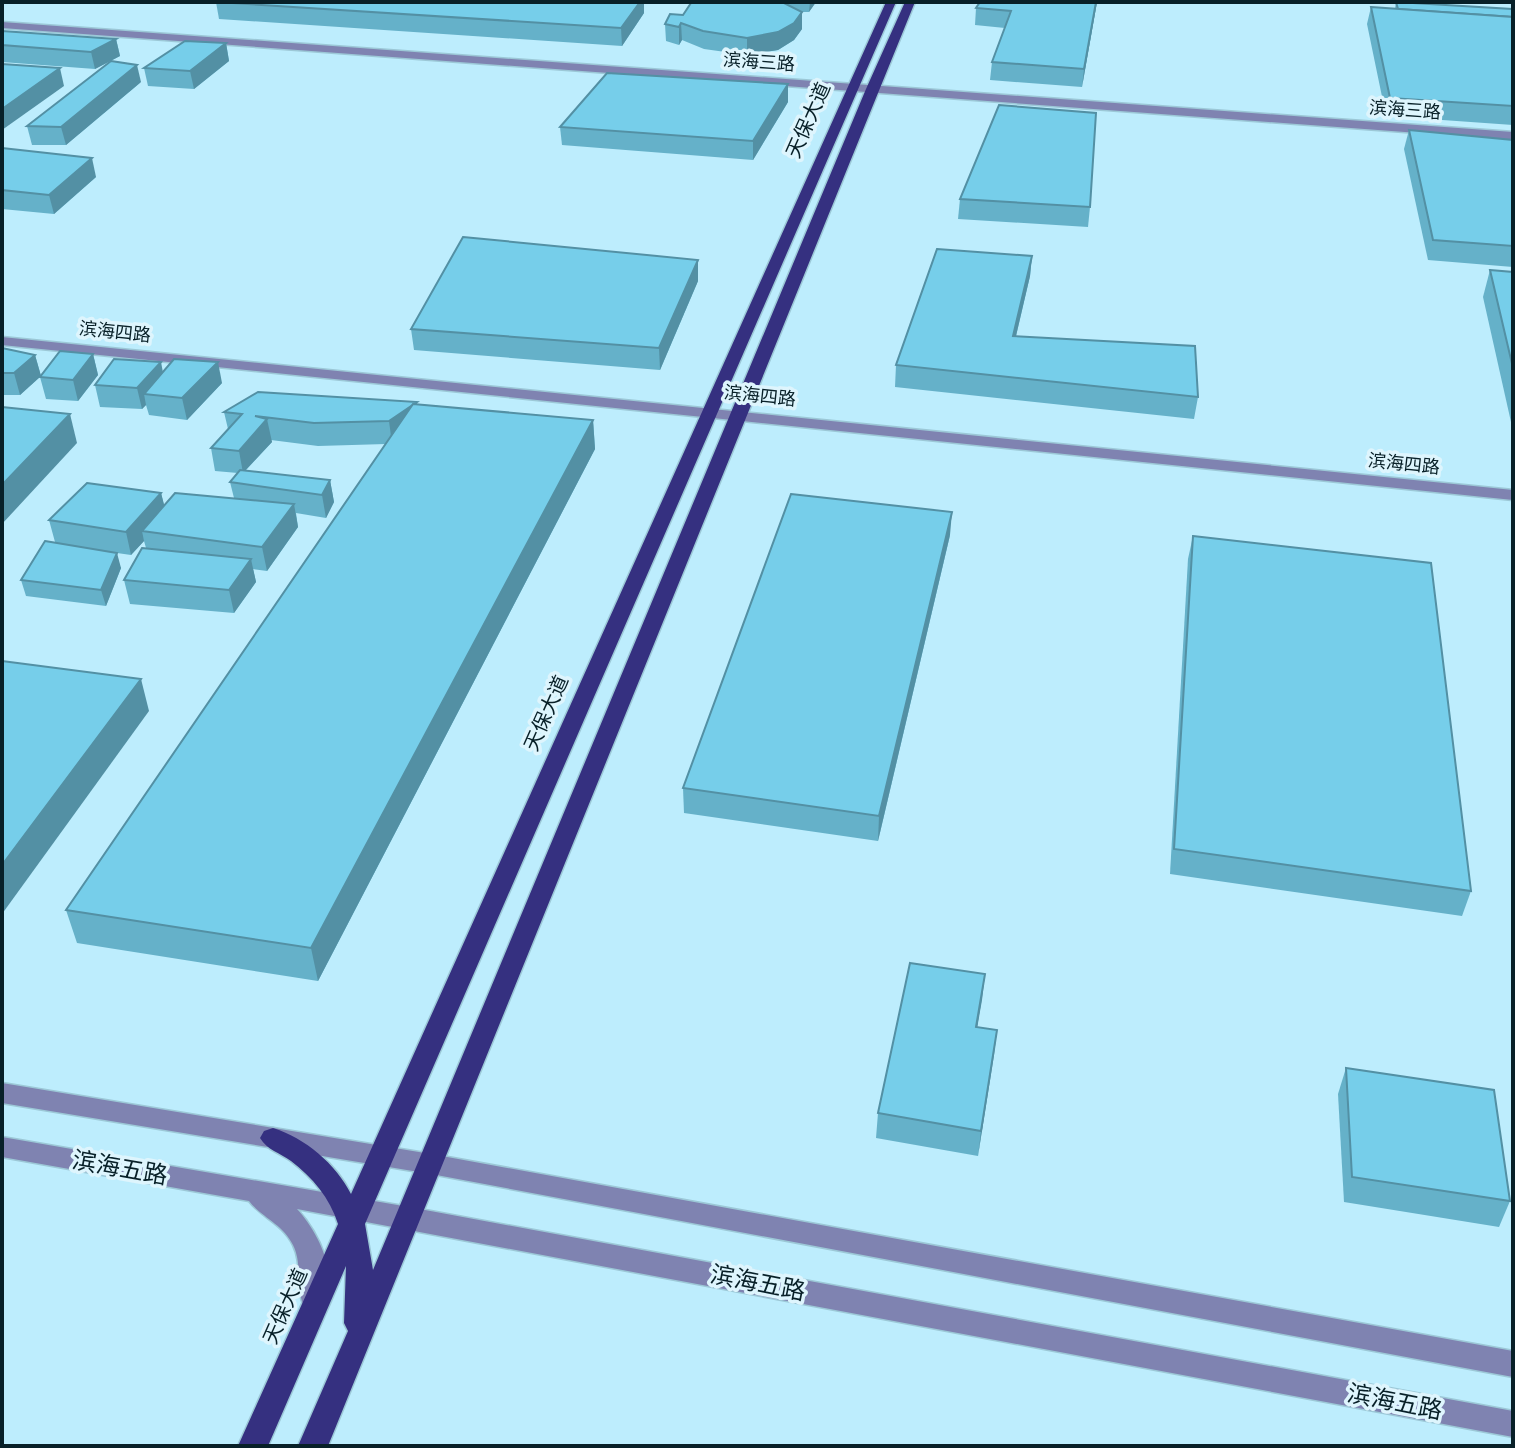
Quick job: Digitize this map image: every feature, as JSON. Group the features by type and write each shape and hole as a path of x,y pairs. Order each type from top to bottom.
{"main road":[{"name":"天保大道","path":"313,1446 739,414 862,88 891,2"},
{"name":"天保大道","path":"253,1446 352,1212 382,1156 710,411 862,88 910,2"},
{"path":"273,1138 293,1147 322,1170 352,1212 361,1295 347,1366"}],"street":[{"name":"滨海三路","path":"2,25 1513,136"},
{"name":"滨海四路","path":"2,341 1513,495"},
{"path":"2,1093 431,1164 1513,1364"},
{"name":"滨海五路","path":"2,1147 242,1189 352,1212 409,1218 1513,1424"},
{"path":"242,1189 291,1217 301,1230 313,1261 316,1280 313,1310"}],"building":[{"path":"216,2 640,2 621,28"},
{"path":"782,2 802,12 794,23 778,32 747,38 703,31 681,23 679,27 665,24 670,14 683,15 691,3"},
{"path":"980,2 1096,2 1084,69 992,62 1011,11 976,8"},
{"path":"1396,2 1512,9 1513,17 1398,9"},
{"path":"1371,7 1513,17 1513,106 1390,98"},
{"path":"2,31 116,39 91,52 2,45"},
{"path":"185,41 226,43 190,71 144,68"},
{"path":"111,61 137,65 61,127 27,126"},
{"path":"2,64 60,68 2,109"},
{"path":"607,73 788,84 753,141 560,127"},
{"path":"999,105 1096,113 1090,207 960,199"},
{"path":"1409,130 1513,140 1513,246 1433,240"},
{"path":"2,148 92,158 49,195 2,190"},
{"path":"463,237 698,260 659,348 411,329"},
{"path":"937,249 1032,256 1013,336 1195,346 1198,397 896,365"},
{"path":"1490,270 1513,272 1513,368"},
{"path":"2,348 35,355 14,373 2,373"},
{"path":"60,351 93,354 73,380 40,377"},
{"path":"114,359 161,362 137,388 95,385"},
{"path":"174,359 218,362 182,398 144,394"},
{"path":"258,392 417,402 389,421 314,423 255,416 267,419 239,451 211,448 242,414 224,412"},
{"path":"413,404 593,420 311,948 66,910"},
{"path":"2,407 70,414 2,485"},
{"path":"240,470 330,480 322,495 230,482"},
{"path":"87,483 161,493 126,532 49,520"},
{"path":"175,493 294,504 262,547 142,531"},
{"path":"791,494 952,512 879,816 683,788"},
{"path":"1193,536 1431,563 1471,891 1174,849"},
{"path":"45,541 117,553 101,590 21,580"},
{"path":"142,548 251,559 229,590 124,580"},
{"path":"2,661 141,679 2,865"},
{"path":"910,963 985,974 976,1027 997,1030 981,1131 878,1113"},
{"path":"1346,1068 1494,1090 1510,1201 1352,1177"}]}
